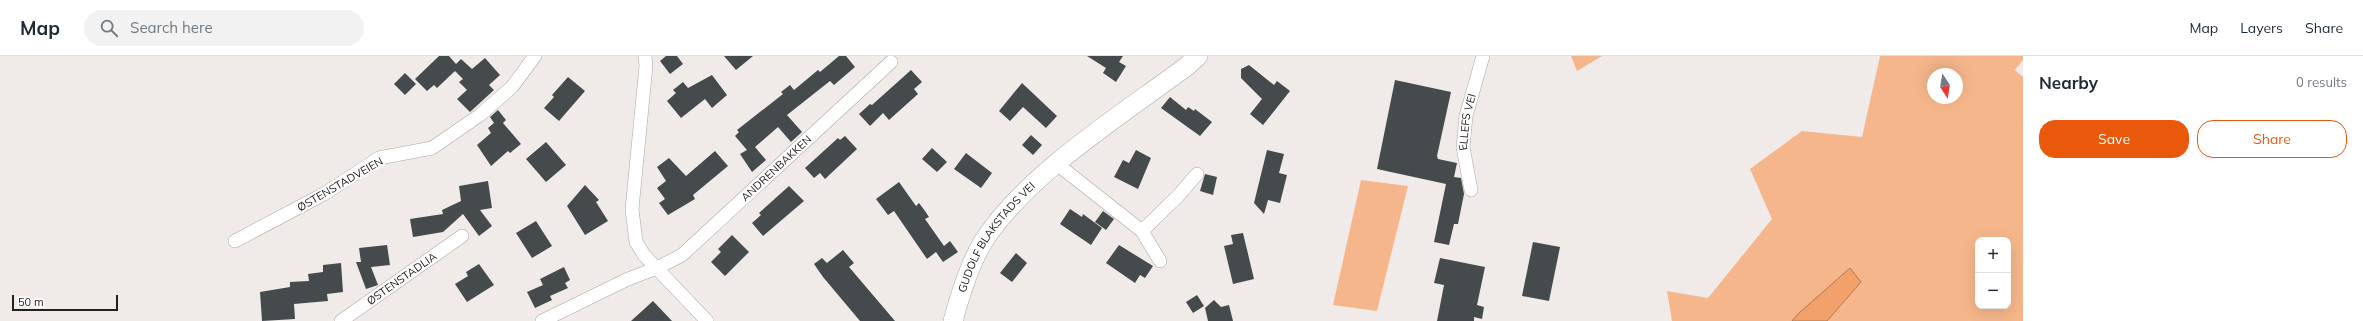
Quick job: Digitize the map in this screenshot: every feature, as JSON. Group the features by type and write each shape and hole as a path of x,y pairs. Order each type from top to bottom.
{"street":[{"name":"ØSTENSTADVEIEN","path":"235,241 324,194 379,158 432,148 480,116 512,87 535,56"},
{"path":"645,56 646,66 640,116 633,215 636,242 657,268 707,321"},
{"name":"GUDOLF BLAKSTADS VEI","path":"953,321 958,301 983,242 1008,212 1057,164 1187,66 1198,56"},
{"name":"ELLEFS VEI","path":"1471,190 1464,147 1466,116 1483,56"},
{"name":"ANDRENBAKKEN","path":"542,321 682,255 891,62"},
{"path":"1057,164 1142,231 1160,261"},
{"path":"1142,231 1178,196 1197,174"},
{"name":"ØSTENSTADLIA","path":"341,321 462,236"}],"shaded area":[{"path":"1571,56 1602,56 1577,71"},
{"path":"1880,56 2023,56 2023,60 2015,70 2023,77 2023,321 1672,321 1667,291 1708,298 1772,219 1750,169 1802,131 1862,137"},
{"path":"1361,180 1408,186 1377,311 1333,305"},
{"path":"1850,268 1861,282 1827,321 1792,321 1799,313"}],"building":[{"path":"439,56 449,56 456,64 461,59 472,69 485,58 500,75 489,85 494,90 470,112 457,99 467,90 459,82 463,79 455,71 437,88 434,85 427,91 415,79"},
{"path":"666,56 677,56 683,64 670,74 660,61"},
{"path":"724,56 753,56 736,70"},
{"path":"839,56 846,56 855,67 834,85 830,81 787,115 802,132 791,142 778,127 755,147 766,160 752,172 740,154 747,150 735,136 739,132 737,130 783,94 781,92 790,85 794,90 818,70 820,72"},
{"path":"1087,56 1123,56 1119,62 1126,66 1116,82 1103,73 1106,68"},
{"path":"1249,65 1274,85 1277,81 1290,91 1263,125 1250,114 1262,99 1241,78 1241,69"},
{"path":"911,70 922,82 914,89 918,94 889,120 883,113 870,126 859,114 870,104 872,105"},
{"path":"405,73 416,84 405,95 394,84"},
{"path":"712,75 727,95 712,108 705,99 681,118 667,101 676,93 673,90 683,82 688,88"},
{"path":"568,77 585,91 559,121 544,108 554,97 552,95"},
{"path":"1395,80 1451,92 1437,156 1438,159 1457,163 1454,177 1461,178 1464,194 1458,224 1454,224 1449,245 1434,242 1446,184 1377,169"},
{"path":"1022,83 1057,116 1046,128 1023,107 1010,121 999,111"},
{"path":"1170,97 1186,110 1188,107 1194,111 1195,109 1212,122 1200,136 1161,108"},
{"path":"498,110 506,120 503,123 521,144 510,153 508,151 491,166 477,145 491,133 488,128 494,123 490,117"},
{"path":"1031,135 1042,145 1033,155 1022,145"},
{"path":"845,136 857,149 825,179 820,173 814,178 805,168 838,138 840,140"},
{"path":"546,142 566,165 546,182 526,159"},
{"path":"932,148 947,162 937,172 922,159"},
{"path":"1136,150 1151,158 1138,189 1114,177 1123,160 1129,163"},
{"path":"1267,150 1284,154 1279,173 1287,175 1280,203 1268,200 1264,214 1254,203"},
{"path":"715,151 728,166 693,195 695,199 668,215 659,203 665,199 657,188 666,181 657,167 669,158 686,176"},
{"path":"966,153 992,173 981,188 954,169"},
{"path":"1205,174 1217,177 1213,195 1200,191"},
{"path":"488,181 492,208 480,210 492,226 479,236 463,214 443,232 413,237 410,219 443,214 442,210 461,201 459,186"},
{"path":"899,182 916,206 919,203 925,211 929,217 925,219 944,246 950,241 958,252 943,262 936,252 927,259 894,211 888,215 876,199"},
{"path":"585,185 599,200 596,202 608,221 585,235 567,206"},
{"path":"789,186 804,201 763,236 752,223 761,215 759,213"},
{"path":"1070,209 1082,217 1083,214 1102,228 1091,245 1060,224"},
{"path":"1103,211 1114,219 1106,230 1095,222"},
{"path":"536,221 552,246 532,258 516,233"},
{"path":"1243,233 1254,279 1233,284 1224,246 1233,244 1231,235"},
{"path":"732,235 749,252 725,276 711,262 721,252 718,249"},
{"path":"1533,242 1560,247 1549,301 1522,296"},
{"path":"387,245 390,265 371,267 378,285 366,289 356,262 361,262 359,248"},
{"path":"1119,245 1153,266 1145,278 1140,275 1135,283 1106,263"},
{"path":"843,250 854,263 849,267 895,321 860,321 814,264 822,258 827,263"},
{"path":"1016,253 1027,263 1012,282 1000,273"},
{"path":"1440,258 1485,267 1477,305 1484,307 1482,319 1474,317 1474,321 1437,321 1444,285 1434,283"},
{"path":"341,263 343,292 327,294 328,301 294,304 295,319 262,321 260,292 290,287 290,282 309,281 308,274 323,272 323,265"},
{"path":"479,264 494,285 467,302 455,284 468,276 466,272"},
{"path":"564,267 570,280 565,283 568,288 550,296 552,300 535,308 527,292 543,285 540,279"},
{"path":"1197,295 1204,306 1193,313 1186,302"},
{"path":"1214,300 1221,307 1229,305 1233,321 1208,321 1205,308"},
{"path":"653,301 672,321 631,321"}]}
